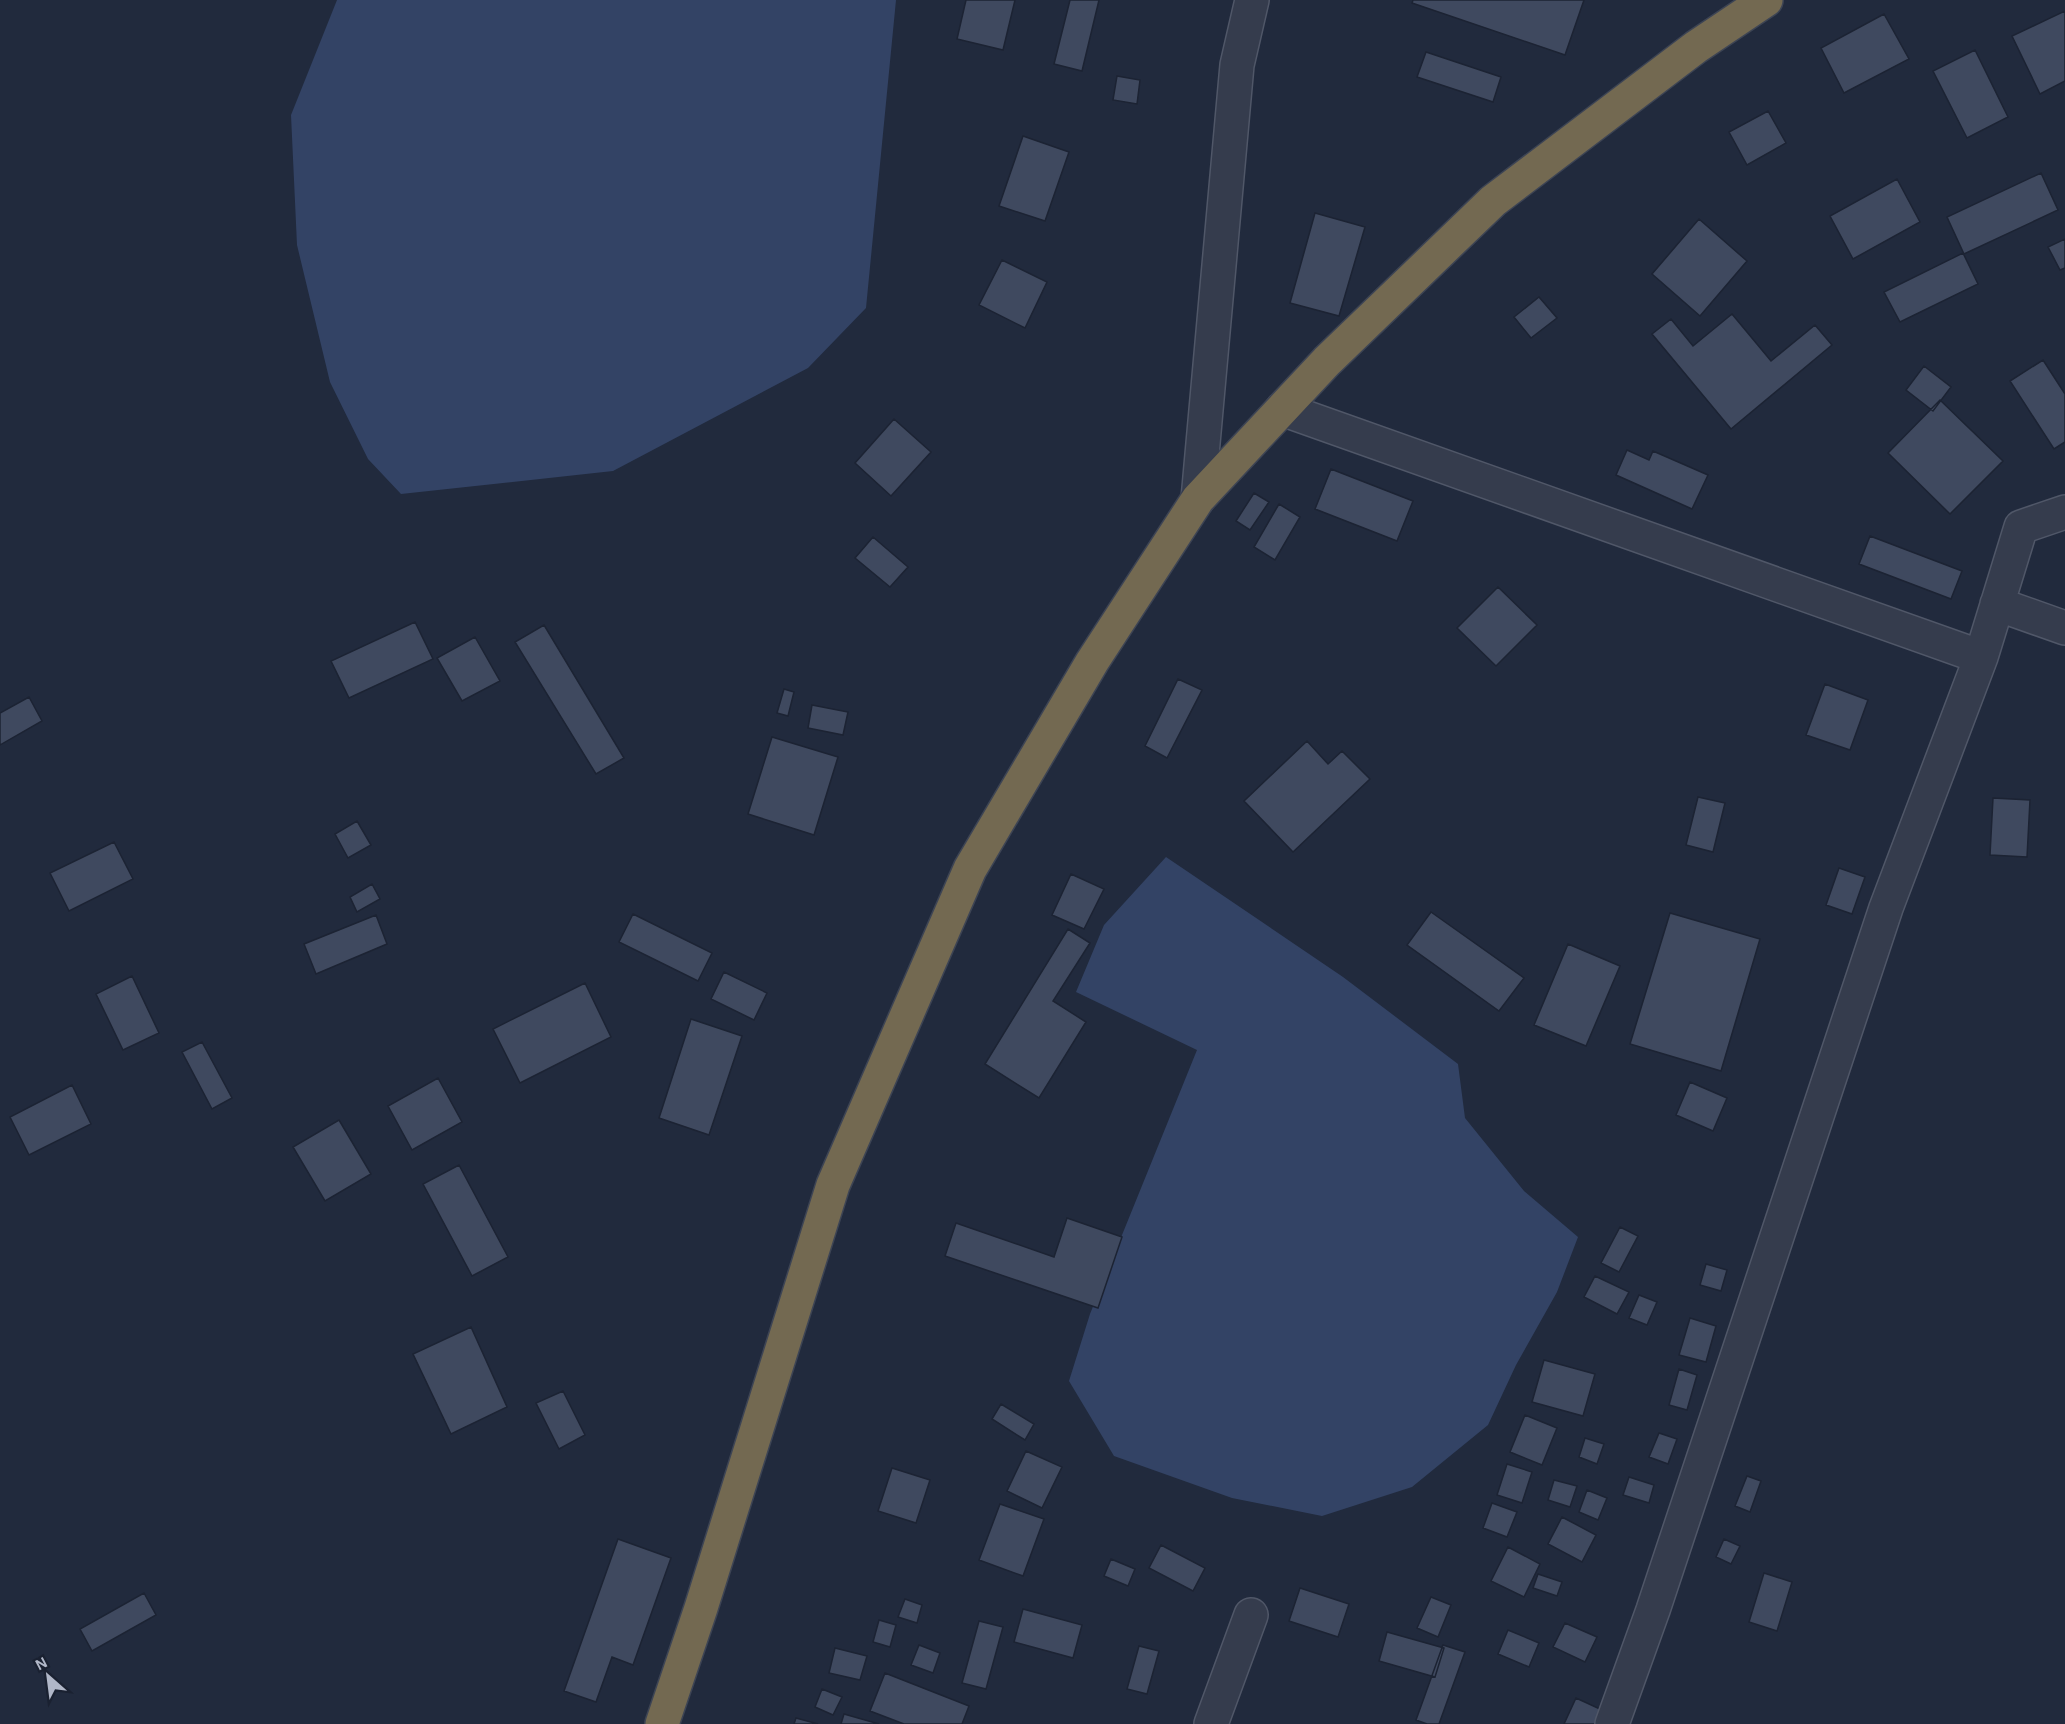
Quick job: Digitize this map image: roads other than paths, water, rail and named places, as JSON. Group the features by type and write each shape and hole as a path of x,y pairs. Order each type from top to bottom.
{"highway":[{"path":"662,1724 701,1608 833,1185 966,880 1092,662 1198,499 1327,361 1493,201 1696,47 1766,0"}],"street":[{"path":"1198,499 1237,65 1252,0"},
{"path":"1282,409 1981,657"},
{"path":"1612,1724 1653,1610 1887,908 1981,657 2021,526 2065,512"},
{"path":"1997,604 2065,628"},
{"path":"1211,1724 1251,1615"}],"water":[{"path":"337,0 896,0 866,308 808,368 613,471 401,494 368,459 330,382 297,245 291,115"},
{"path":"1166,857 1343,977 1458,1064 1465,1118 1524,1191 1578,1237 1557,1292 1516,1365 1488,1425 1412,1487 1322,1516 1232,1498 1114,1456 1069,1381 1090,1314 1197,1050 1076,992 1104,925"}]}
